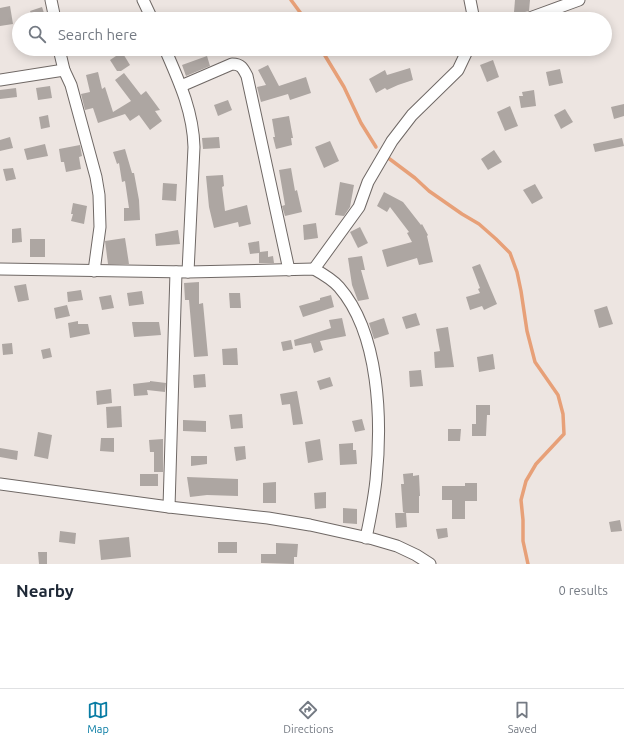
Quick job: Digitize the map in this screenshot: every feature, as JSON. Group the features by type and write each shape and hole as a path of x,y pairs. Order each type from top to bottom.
{"street":[{"path":"51,0 54,12"},
{"path":"143,0 149,12"},
{"path":"470,0 472,12"},
{"path":"546,12 579,0"},
{"path":"61,56 64,70 71,85 96,177 99,196 100,227 94,271"},
{"path":"168,56 181,86 194,132 188,272"},
{"path":"314,269 358,208 368,182 392,141 412,115 458,70 465,56"},
{"path":"181,86 232,64 238,64 243,68 247,76 289,270"},
{"path":"0,80 64,70"},
{"path":"0,269 188,272 314,269 326,276 338,286 349,301 358,318 367,341 376,383 378,456 376,482 366,538"},
{"path":"169,507 176,272"},
{"path":"0,484 169,507 268,518 310,525 397,546 430,564"}],"building":[{"path":"515,0 530,0 529,11 514,12"},
{"path":"10,6 12,24 0,26 0,8"},
{"path":"42,7 44,12 30,12"},
{"path":"116,56 124,56 130,65 121,71 117,71 110,60"},
{"path":"207,56 210,66 186,76 182,65"},
{"path":"493,60 499,77 487,82 480,65"},
{"path":"268,65 279,86 306,77 311,93 290,100 288,94 261,102 257,87 266,85 258,70"},
{"path":"410,68 413,80 387,90 385,88 376,93 369,79 385,70 387,75"},
{"path":"560,69 563,83 549,86 546,72"},
{"path":"98,72 102,89 105,87 113,112 131,101 115,80 124,73 141,95 146,91 160,110 155,111 162,121 150,130 139,115 130,121 125,114 98,123 93,108 85,110 81,94 90,92 86,75"},
{"path":"50,86 52,98 38,100 36,88"},
{"path":"16,88 17,97 0,99 0,90"},
{"path":"534,90 536,106 521,108 519,96 523,96 522,92"},
{"path":"228,100 232,110 218,116 214,105"},
{"path":"624,104 624,116 614,119 611,107"},
{"path":"510,106 518,126 505,131 497,112"},
{"path":"565,109 573,122 561,129 554,115"},
{"path":"48,115 50,127 41,129 39,117"},
{"path":"289,116 293,138 291,138 292,145 276,149 273,137 275,137 272,119"},
{"path":"10,137 13,148 0,151 0,140"},
{"path":"219,137 220,148 203,149 202,138"},
{"path":"622,138 624,146 595,152 593,144"},
{"path":"330,141 339,161 324,168 315,147"},
{"path":"45,144 48,156 27,160 24,149"},
{"path":"80,145 82,156 79,157 81,169 66,172 64,162 61,162 59,149"},
{"path":"125,149 132,173 134,173 139,200 140,220 124,221 124,208 129,208 125,181 122,182 119,163 117,164 113,152"},
{"path":"494,150 502,162 488,170 481,159"},
{"path":"13,168 16,179 6,181 3,169"},
{"path":"291,168 295,191 297,190 302,212 285,216 282,206 285,205 279,170"},
{"path":"223,175 224,186 222,187 225,211 247,205 251,224 239,227 238,222 214,228 209,207 206,176"},
{"path":"340,182 354,185 350,207 344,216 335,215"},
{"path":"163,183 177,184 176,201 162,200"},
{"path":"535,184 543,198 532,204 523,190"},
{"path":"384,192 403,202 421,225 422,224 428,235 433,262 419,265 417,258 387,267 382,250 412,242 407,233 409,232 390,207 387,212 377,206"},
{"path":"73,203 87,206 84,224 71,221 73,214 71,214"},
{"path":"316,223 318,238 304,240 303,225"},
{"path":"360,227 368,243 358,248 350,232"},
{"path":"21,228 22,242 12,243 12,229"},
{"path":"178,230 180,244 156,246 155,234"},
{"path":"125,238 129,264 108,264 105,241"},
{"path":"30,239 45,239 45,257 30,257"},
{"path":"259,241 260,252 268,251 268,257 273,256 274,263 259,263 259,253 250,254 248,243"},
{"path":"362,256 365,270 361,270 369,299 358,301 352,285 348,258"},
{"path":"480,264 497,304 484,310 482,306 470,310 466,297 480,293 478,289 480,288 472,267"},
{"path":"199,282 199,304 203,303 208,356 194,357 189,300 185,300 184,283"},
{"path":"26,284 29,300 18,302 14,286"},
{"path":"81,290 83,300 68,302 67,292"},
{"path":"142,291 144,304 129,306 127,293"},
{"path":"229,293 240,293 241,308 230,308"},
{"path":"111,295 114,308 102,310 99,297"},
{"path":"331,295 334,307 303,317 299,306"},
{"path":"67,305 70,316 56,319 54,308"},
{"path":"607,306 613,324 599,328 594,310"},
{"path":"416,313 420,325 406,329 402,317"},
{"path":"342,318 346,336 320,341 323,350 314,353 311,343 295,346 294,340 331,328 329,320"},
{"path":"384,318 389,334 374,339 369,323"},
{"path":"78,321 78,324 88,324 90,334 70,338 68,323"},
{"path":"132,322 159,322 161,335 134,337"},
{"path":"448,327 454,367 435,368 434,352 440,351 436,329"},
{"path":"291,340 293,349 283,351 281,342"},
{"path":"12,343 13,354 3,355 2,344"},
{"path":"50,348 52,357 43,359 41,350"},
{"path":"237,348 238,365 223,365 222,349"},
{"path":"493,354 495,369 479,372 477,357"},
{"path":"421,370 423,386 410,387 409,371"},
{"path":"205,374 206,387 194,388 193,375"},
{"path":"330,377 333,386 320,390 317,381"},
{"path":"150,381 166,383 165,392 147,390 148,395 134,396 133,384"},
{"path":"111,389 112,403 97,405 96,391"},
{"path":"297,391 303,424 293,425 290,404 282,405 280,394"},
{"path":"476,405 490,405 490,415 487,415 486,436 472,436 472,424 476,424"},
{"path":"121,406 122,427 107,428 106,407"},
{"path":"242,414 243,428 231,429 229,415"},
{"path":"362,419 365,430 355,432 352,421"},
{"path":"183,420 206,421 206,432 183,431"},
{"path":"448,429 461,429 460,441 448,441"},
{"path":"38,432 52,435 48,459 34,456"},
{"path":"101,438 114,438 114,452 100,451"},
{"path":"163,439 163,472 154,472 154,452 150,452 149,440"},
{"path":"320,439 323,460 308,463 305,442"},
{"path":"353,443 353,450 356,450 357,464 340,465 339,444"},
{"path":"245,446 246,459 236,461 234,447"},
{"path":"0,448 18,451 17,460 0,457"},
{"path":"191,456 207,456 207,464 191,466"},
{"path":"413,473 413,476 419,475 419,513 406,513 407,527 396,528 395,513 405,513 403,512 401,484 404,484 403,474"},
{"path":"140,474 158,474 158,486 140,486"},
{"path":"187,477 238,479 238,496 207,495 190,497"},
{"path":"276,482 276,503 263,503 263,483"},
{"path":"465,483 477,483 477,501 465,501 465,519 452,519 452,500 442,500 442,486 465,486"},
{"path":"326,492 326,508 315,509 314,493"},
{"path":"343,508 357,509 357,524 343,523"},
{"path":"620,520 622,531 611,532 609,522"},
{"path":"447,528 448,537 438,539 436,529"},
{"path":"60,531 76,533 75,544 59,542"},
{"path":"129,537 131,557 101,560 99,540"},
{"path":"218,542 237,542 237,553 218,553"},
{"path":"276,543 298,544 297,557 294,557 294,564 261,563 261,554 276,554"},
{"path":"38,552 47,552 47,564 39,564"}],"waterway":[{"path":"291,0 300,12"},
{"path":"325,56 344,87 361,123 376,147"},
{"path":"387,157 415,178 429,191 479,224 496,239 510,253 517,272 527,331 535,362 558,395 563,414 564,434 536,464 526,481 521,500 523,541 528,564"}]}
